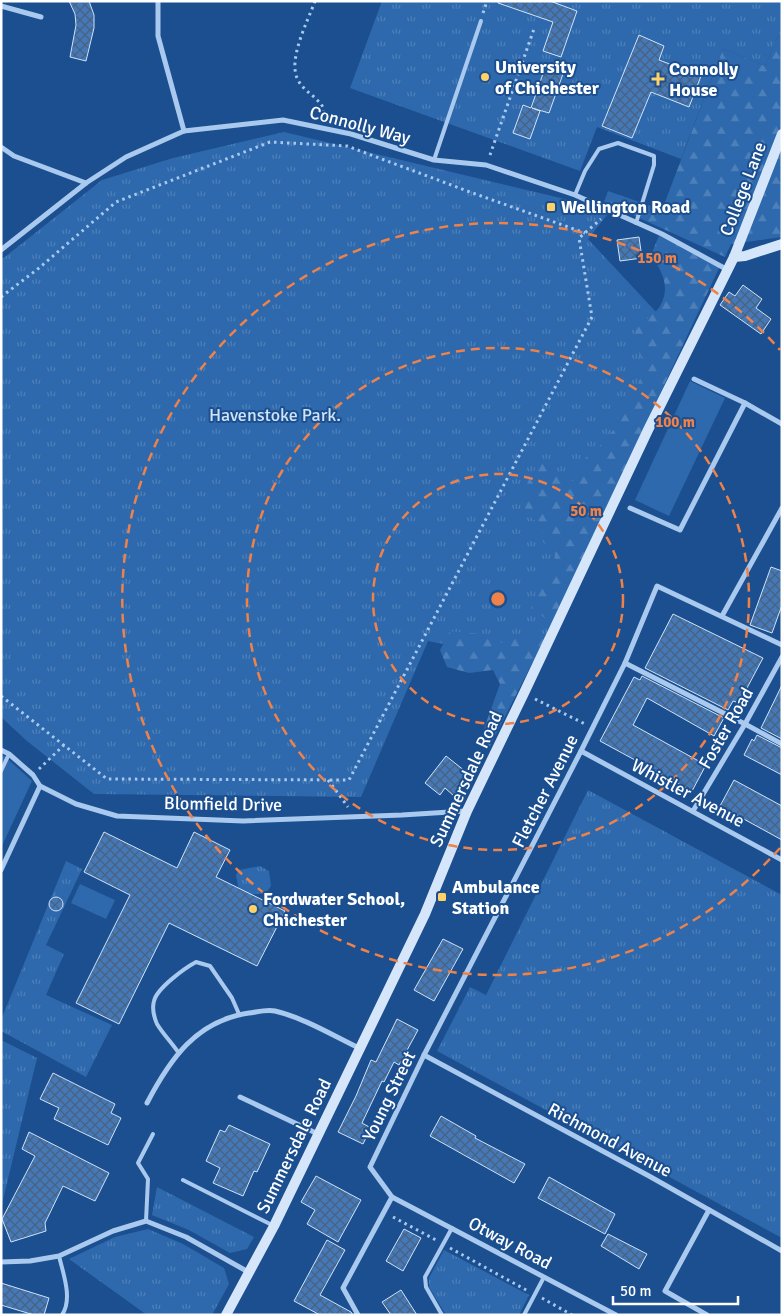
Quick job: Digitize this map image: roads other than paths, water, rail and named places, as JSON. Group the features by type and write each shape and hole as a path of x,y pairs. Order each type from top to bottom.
{"street":[{"path":"158,1 158,36 184,131"},
{"path":"1,6 41,17"},
{"name":"Connolly Way","path":"1,250 86,183 126,157 184,131 283,120 350,134 434,160 486,165 575,195 611,210 662,234 726,269"},
{"name":"College Lane","path":"734,256 782,134"},
{"path":"1,147 14,156 86,183"},
{"path":"734,256 744,256 782,244"},
{"name":"Summersdale Road","path":"226,1315 274,1226 425,914 466,811 648,430 734,256"},
{"path":"694,378 782,424"},
{"path":"630,508 680,530 745,404"},
{"path":"782,508 722,616 782,645"},
{"name":"Fletcher Avenue","path":"451,1005 581,751 624,663 656,586 722,616"},
{"name":"Foster Road","path":"693,812 782,657"},
{"path":"624,663 782,744"},
{"path":"1,750 9,754 33,775 40,786 1,870"},
{"name":"Whistler Avenue","path":"581,751 782,860"},
{"name":"Blomfield Drive","path":"40,786 76,804 118,816 243,821 466,811"},
{"name":"Young Street","path":"392,1196 370,1167 424,1055 451,1005"},
{"path":"147,1103 162,1075 178,1052 201,1032 218,1021 239,1014 272,1010 290,1015 359,1048"},
{"name":"Richmond Avenue","path":"424,1055 782,1251"},
{"path":"240,1097 318,1134"},
{"path":"358,1315 343,1288 392,1196"},
{"name":"Otway Road","path":"392,1196 616,1315"},
{"path":"707,1315 665,1291 709,1210"},
{"path":"1,1262 30,1261 59,1256 113,1231 146,1221 186,1237 250,1273"}],"lane":[{"path":"434,160 481,21"},
{"path":"575,195 586,170 599,149 618,142 654,156 654,165 636,223"},
{"path":"1,771 9,754"},
{"path":"178,1052 158,1024 154,1013 154,1000 169,981 185,968 196,962 210,966 232,998 239,1014"},
{"path":"146,1221 148,1179 138,1163 153,1134"},
{"path":"183,1180 274,1226"},
{"path":"442,1315 426,1287 425,1277 452,1228"},
{"path":"59,1256 67,1295 65,1310 62,1315"},
{"path":"524,1315 544,1277"}],"place":[{"name":"University of Chichester","path":"485,77"},
{"name":"Connolly House","path":"658,79"},
{"name":"Wellington Road","path":"551,207"},
{"name":"Ambulance Station","path":"442,897"},
{"name":"Fordwater School, Chichester","path":"253,909"}],"park label":[{"name":"Havenstoke Park.","path":"275,415"}]}
